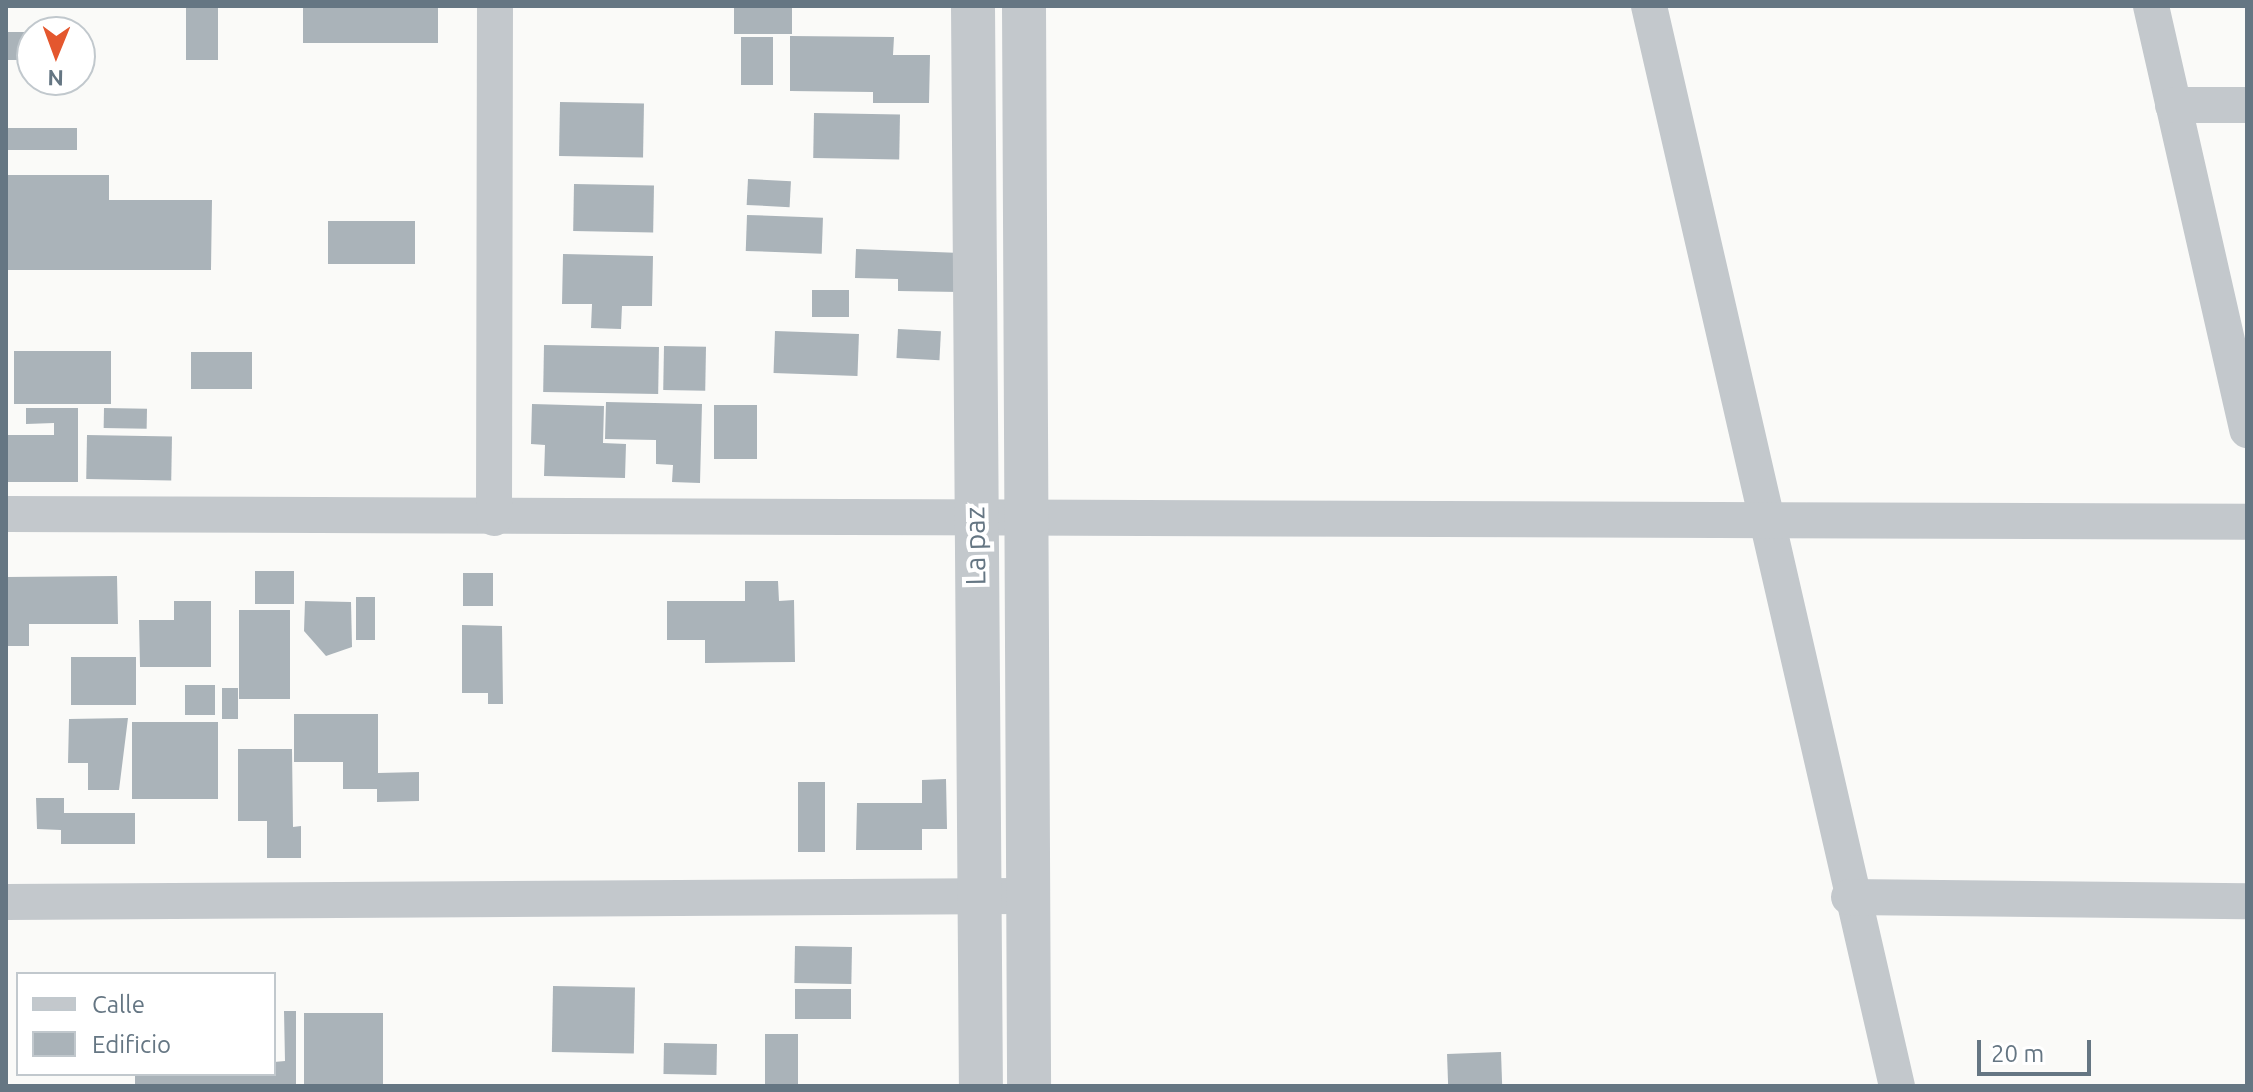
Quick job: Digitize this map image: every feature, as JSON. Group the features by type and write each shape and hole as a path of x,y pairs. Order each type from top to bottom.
{"street":[{"path":"494,518 495,6"},
{"name":"La paz","path":"973,6 981,1086"},
{"name":"La paz","path":"1024,6 1029,1086"},
{"path":"1649,6 1771,516 1849,897 1897,1086"},
{"path":"2151,6 2247,430"},
{"path":"2173,105 2247,105"},
{"path":"6,514 494,518 1024,512 2247,522"},
{"path":"6,902 1028,896"},
{"path":"1849,897 2247,901"}],"building":[{"path":"186,6 218,6 218,60 186,60"},
{"path":"303,6 438,6 438,43 303,43"},
{"path":"734,6 792,6 792,34 734,34"},
{"path":"6,32 16,32 16,60 6,60"},
{"path":"790,36 894,37 893,55 930,55 929,103 873,103 873,92 790,91"},
{"path":"741,37 773,37 773,85 741,85"},
{"path":"560,102 644,103 643,157 559,156"},
{"path":"814,113 900,115 899,159 813,158"},
{"path":"6,128 77,128 77,150 6,150"},
{"path":"6,175 109,175 109,200 212,200 211,270 6,270"},
{"path":"748,179 791,181 790,207 747,205"},
{"path":"574,184 654,185 653,232 573,231"},
{"path":"747,215 823,218 822,254 746,251"},
{"path":"328,221 415,221 415,264 328,264"},
{"path":"856,249 961,253 959,292 898,291 898,279 855,278"},
{"path":"563,254 653,256 652,306 622,306 621,329 591,328 592,304 562,304"},
{"path":"812,290 849,290 849,317 812,317"},
{"path":"898,329 941,331 939,360 896,358"},
{"path":"775,331 859,334 857,376 774,373"},
{"path":"544,345 659,347 658,394 543,392"},
{"path":"664,346 706,347 705,391 663,390"},
{"path":"14,351 111,351 111,404 14,404"},
{"path":"191,352 252,352 252,389 191,389"},
{"path":"606,402 702,404 700,483 672,482 673,465 656,464 656,440 605,439"},
{"path":"532,404 604,406 603,443 626,444 625,478 544,476 545,445 531,444"},
{"path":"714,405 757,405 757,459 714,459"},
{"path":"26,408 78,408 78,482 6,482 6,435 54,435 54,423 26,424"},
{"path":"104,408 147,409 147,429 104,428"},
{"path":"87,435 172,436 171,480 86,479"},
{"path":"255,571 294,571 294,604 255,604"},
{"path":"463,573 493,573 493,606 463,606"},
{"path":"117,576 118,624 29,624 29,646 6,646 6,577"},
{"path":"745,581 778,581 779,601 794,600 795,662 705,663 705,640 667,640 667,601 745,601"},
{"path":"356,597 375,597 375,640 356,640"},
{"path":"174,601 211,601 211,667 140,667 139,620 174,620"},
{"path":"305,601 351,602 352,647 326,656 304,631"},
{"path":"239,610 290,610 290,699 239,699"},
{"path":"462,625 502,626 503,704 488,704 488,693 462,693"},
{"path":"71,657 136,657 136,705 71,705"},
{"path":"185,685 215,685 215,715 185,715"},
{"path":"222,688 238,688 238,719 222,719"},
{"path":"294,714 378,714 378,773 419,772 419,801 377,802 377,789 343,789 343,762 294,762"},
{"path":"128,718 119,790 88,790 88,763 68,763 69,719"},
{"path":"132,722 218,722 218,799 132,799"},
{"path":"238,749 292,749 293,827 301,826 301,858 267,858 267,821 238,821"},
{"path":"946,779 947,829 922,829 922,850 856,850 857,803 922,803 922,780"},
{"path":"798,782 825,782 825,852 798,852"},
{"path":"36,798 64,798 64,813 135,813 135,844 61,844 61,830 37,829"},
{"path":"795,946 852,947 851,984 794,983"},
{"path":"553,986 635,987 634,1053 552,1052"},
{"path":"795,989 851,989 851,1019 795,1019"},
{"path":"284,1011 296,1011 296,1086 135,1086 135,1076 276,1076 276,1062 285,1061"},
{"path":"304,1013 383,1013 383,1086 304,1086"},
{"path":"765,1034 798,1034 798,1086 765,1086"},
{"path":"664,1043 717,1044 716,1075 663,1074"},
{"path":"1501,1052 1502,1086 1448,1086 1447,1054"}]}
